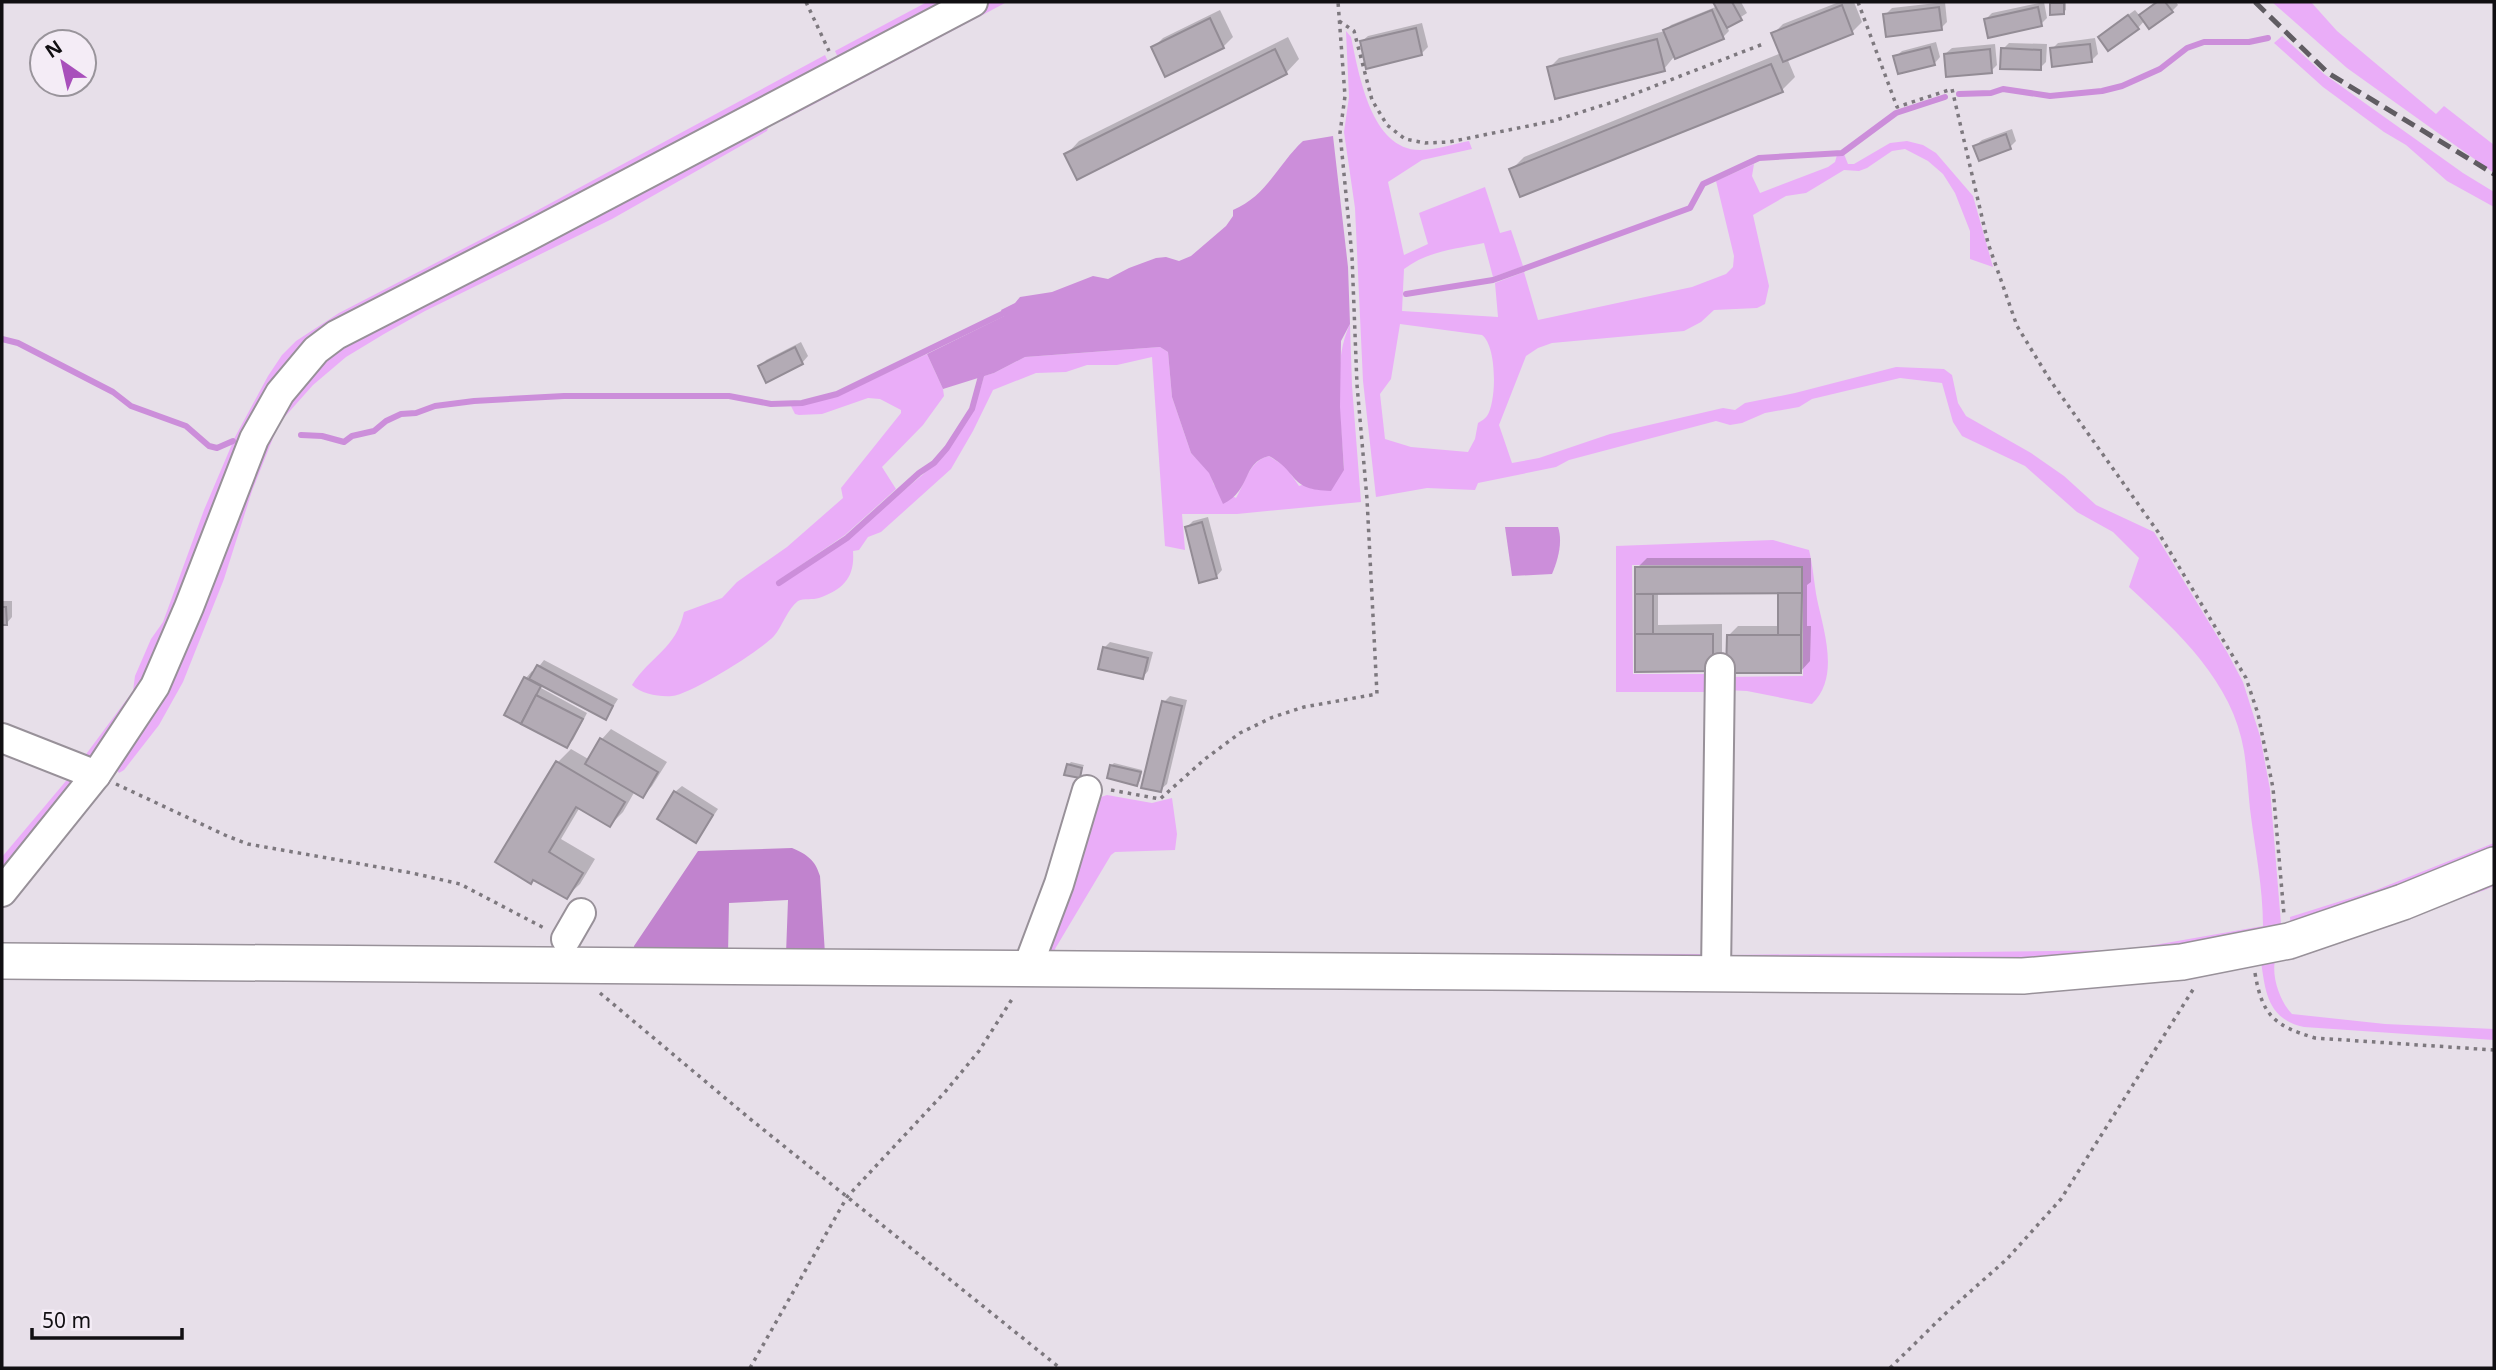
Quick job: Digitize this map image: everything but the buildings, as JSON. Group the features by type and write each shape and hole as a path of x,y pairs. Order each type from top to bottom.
{"main road":[{"path":"2,961 571,952 1027,969 2023,976 2182,962 2289,941 2403,902 2494,865"}],"street":[{"path":"2,892 96,775 155,686 189,607 254,439 280,393 316,351 336,335 973,2"},
{"path":"1716,974 1720,668"},
{"path":"2,738 96,775"},
{"path":"1027,969 1059,884 1087,790"},
{"path":"571,952 581,913"}],"path":[{"path":"806,2 839,72"},
{"path":"1087,790 1098,788 1160,799 1240,733 1273,717 1304,707 1377,694 1367,499 1357,385 1352,256 1339,133 1345,96 1338,2"},
{"path":"1858,2 1897,107 1952,89 1989,243 2017,326 2050,380 2158,533 2246,678 2258,714 2273,788 2281,898 2289,941"},
{"path":"1339,21 1354,32 1372,100 1387,125 1405,139 1425,142 1448,142 1553,121 1616,102 1763,44"},
{"path":"96,775 248,844 425,875 460,884 571,952 581,977 749,1118 1060,1368"},
{"path":"2250,947 2258,992 2264,1006 2272,1018 2288,1030 2315,1038 2494,1050"},
{"path":"1890,1368 2007,1259 2061,1199 2216,954"},
{"path":"750,1368 847,1196 945,1093 979,1051 1012,999 1027,969"}],"shaded area":[{"path":"927,2 960,2 841,64 835,51"},
{"path":"991,2 1007,2 782,121 784,111"},
{"path":"2272,2 2311,2 2337,31 2436,114 2444,106 2494,145 2494,173 2347,68"},
{"path":"1346,31 1351,37 1370,107 1390,138 1403,147 1420,150 1469,141 1472,149 1422,160 1388,182 1404,255 1428,244 1419,213 1485,187 1500,233 1511,230 1523,266 1493,277 1484,243 1432,254 1404,269 1402,311 1498,317 1495,283 1524,272 1538,320 1692,287 1726,274 1733,267 1734,256 1716,181 1754,164 1752,176 1760,193 1828,167 1835,162 1837,155 1844,154 1848,164 1854,164 1890,143 1907,141 1923,145 1936,153 1973,196 1993,267 1970,259 1970,231 1955,193 1943,174 1928,161 1905,149 1892,151 1859,171 1844,170 1806,193 1786,196 1753,215 1769,286 1765,304 1757,308 1714,310 1701,322 1684,331 1552,343 1526,356 1499,425 1512,463 1539,458 1610,434 1723,408 1735,410 1745,403 1896,367 1944,369 1952,375 1958,403 1966,416 2031,453 2064,476 2096,505 2154,532 2227,652 2243,682 2260,736 2270,789 2282,936 2126,960 1735,961 1730,955 2126,950 2263,926 2244,751 2238,726 2228,703 2216,681 2184,640 2129,587 2139,558 2113,532 2077,512 2025,466 1962,436 1953,422 1942,383 1900,378 1812,399 1799,407 1765,413 1742,423 1730,425 1716,421 1569,460 1556,467 1478,483 1475,490 1427,488 1376,497 1363,381 1355,208 1344,132 1349,97","holes":["1400,324 1482,335 1491,350 1493,399 1487,416 1478,423 1475,439 1468,452 1411,447 1385,439 1380,394 1391,379"]},
{"path":"2282,36 2324,74 2494,192 2494,207 2447,181 2406,145 2323,87 2274,43"},
{"path":"825,55 831,68 319,337 162,657 93,760 81,761 133,691 135,676 151,639 163,622 204,510 235,437 268,376 282,355 296,341 339,313 538,210"},
{"path":"771,118 767,131 612,219 425,311 346,357 313,385 281,421 275,433 252,491 224,579 183,682 159,725 119,773 115,767 276,414 331,353"},
{"path":"1333,136 1348,267 1350,324 1341,341 1340,407 1344,470 1331,491 1308,488 1269,456 1254,464 1238,492 1223,504 1209,473 1191,453 1172,397 1168,352 1160,347 1025,357 994,373 943,389 927,354 1004,316 1001,310 1015,303 1020,297 1052,292 1093,276 1108,279 1156,258 1166,257 1179,261 1191,256 1226,226 1233,216 1233,210 1255,197 1303,141"},
{"path":"1350,324 1361,502 1237,514 1182,514 1185,550 1165,546 1152,357 1117,365 1087,365 1066,372 1036,373 993,390 951,469 881,532 868,537 859,550 853,551 850,575 835,591 819,598 798,601 774,636 766,643 694,688 672,696 662,696 645,693 632,685 669,644 684,612 722,598 737,582 787,547 843,498 841,488 901,413 901,410 880,399 868,398 822,414 795,414 791,406 840,395 927,354 944,396 923,425 882,467 896,489 845,535 776,582 778,585 838,546 940,460 967,420 984,376 1025,357 1160,347 1168,352 1172,397 1191,453 1210,473 1214,485 1236,498 1252,467 1269,456 1286,467 1299,486 1344,470 1339,376 1344,340"},
{"path":"1505,527 1558,527 1559,551 1552,574 1512,576"},
{"path":"1773,540 1809,550 1828,654 1826,681 1812,704 1747,691 1726,690 1727,677 1803,676 1803,566 1632,565 1633,674 1713,674 1711,692 1616,692 1616,546"},
{"path":"71,775 71,786 2,876 2,857"},
{"path":"1107,795 1152,803 1172,798 1177,834 1175,850 1115,852 1111,855 1055,949 1056,952 1708,954 1705,961 1044,958 1098,798"},
{"path":"2494,843 2494,856 2291,929 2290,917 2376,890"},
{"path":"792,848 810,859 820,876 825,954 786,954 788,900 729,903 728,955 635,956 634,946 698,851"},
{"path":"2494,877 2494,886 2485,890 2356,935 2276,957 2274,971 2280,995 2292,1014 2385,1024 2494,1029 2494,1040 2304,1027 2281,1017 2274,1009 2266,989 2260,954"}],"waterway":[{"path":"1959,94 1991,93 2003,89 2050,96 2102,91 2122,86 2160,69 2187,48 2204,42 2249,42 2268,38"},
{"path":"1406,294 1493,280 1690,208 1703,184 1759,158 1842,153 1896,113 1945,97"},
{"path":"301,435 322,436 344,442 352,436 374,431 401,414 474,401 564,396 729,396 771,404 802,403 837,394 1004,313"},
{"path":"2,339 18,343 113,392 131,406 186,426 209,446 217,448 233,441"},
{"path":"779,583 847,538 919,473 934,463 972,409 981,376"}],"railway":[{"path":"2255,2 2328,73 2494,174"}]}
